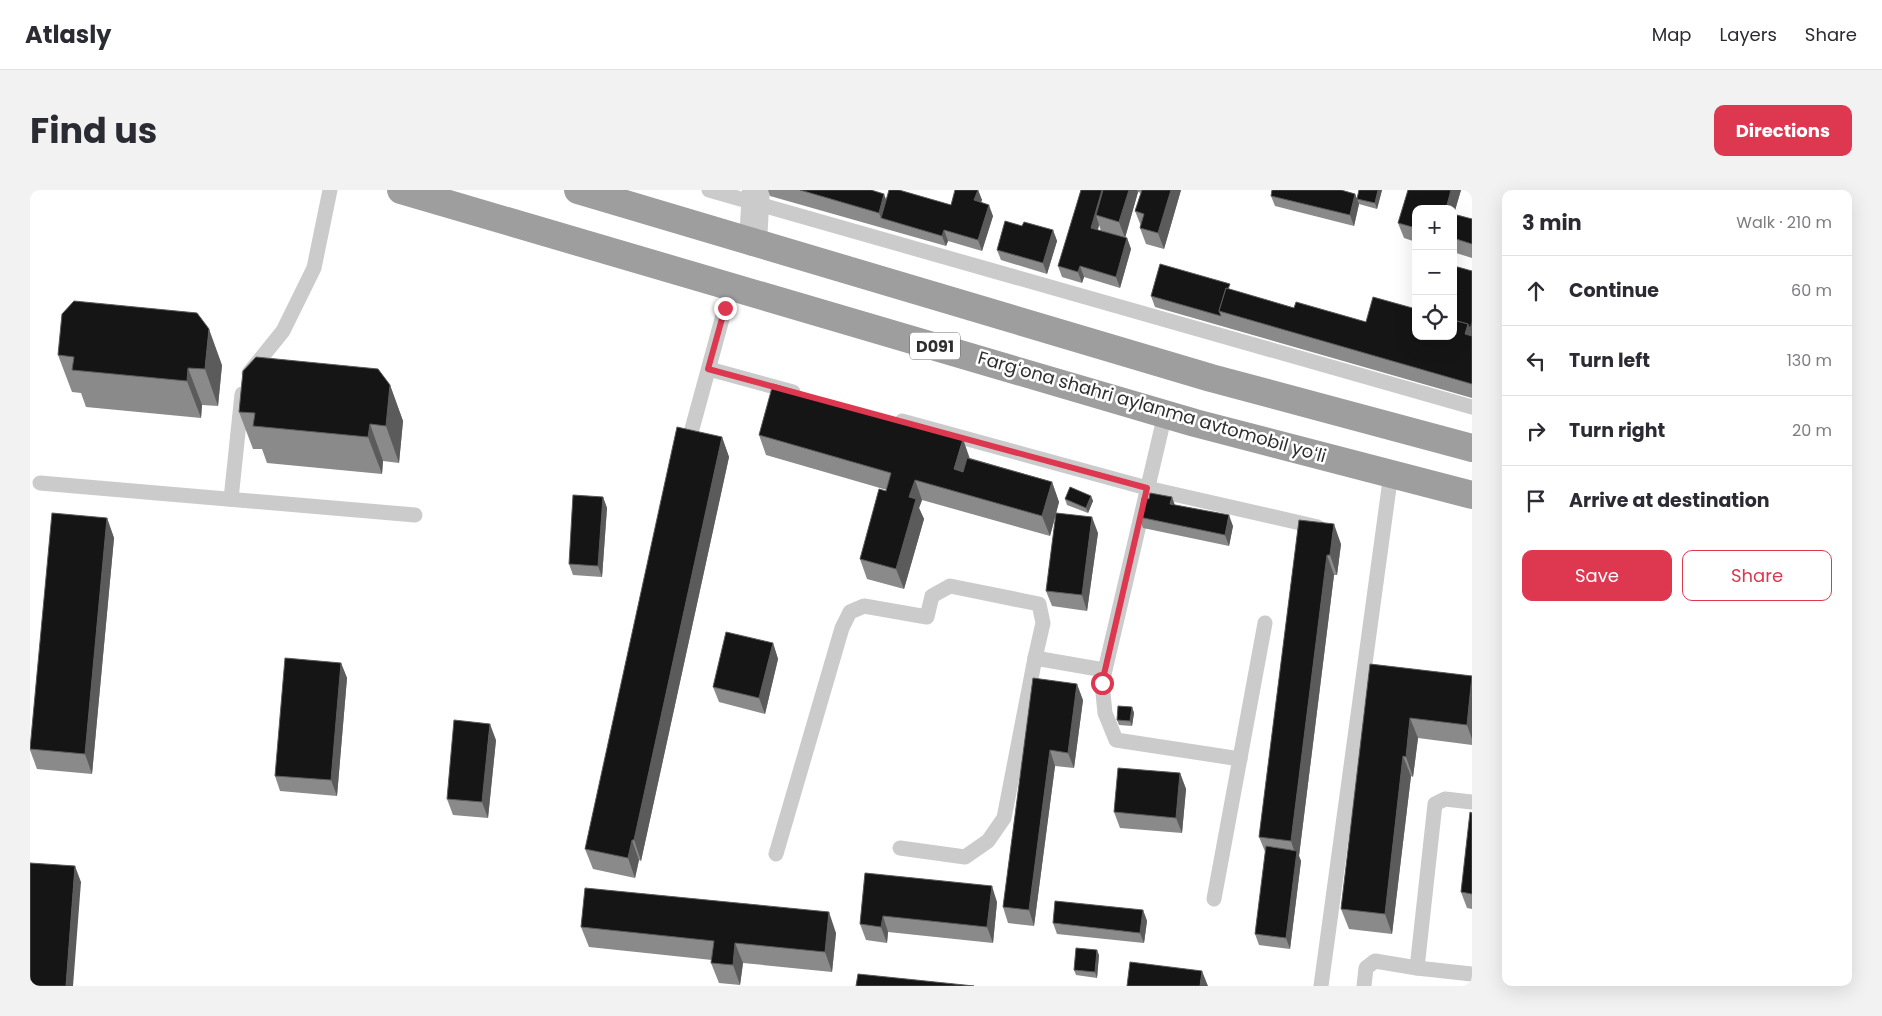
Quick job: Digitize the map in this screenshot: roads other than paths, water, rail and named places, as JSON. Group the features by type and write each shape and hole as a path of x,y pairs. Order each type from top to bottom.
{"highway":[{"name":"Fargʻona shahri aylanma avtomobil yoʻli","path":"400,190 1165,414 1472,495"},
{"path":"578,190 1211,378 1472,448"}],"street":[{"path":"753,242 756,197"}],"lane":[{"path":"230,500 244,379 283,330 314,268 330,190"},
{"path":"709,190 756,197 1472,407"},
{"path":"692,429 731,286"},
{"path":"708,369 804,395"},
{"path":"1165,414 1104,670 1102,683 1105,713 1116,740 1240,759"},
{"path":"890,418 1147,488 1332,530"},
{"path":"1321,986 1391,474"},
{"path":"40,483 415,516"},
{"path":"776,854 842,628 850,612 864,606 927,617 932,596 950,586 1039,604 1043,623 1004,818 988,841 965,857 900,848"},
{"path":"1214,899 1265,623"},
{"path":"1035,658 1104,670"},
{"path":"1417,968 1436,804 1445,798 1472,802"},
{"path":"1364,986 1366,968 1376,961 1472,974"}]}
